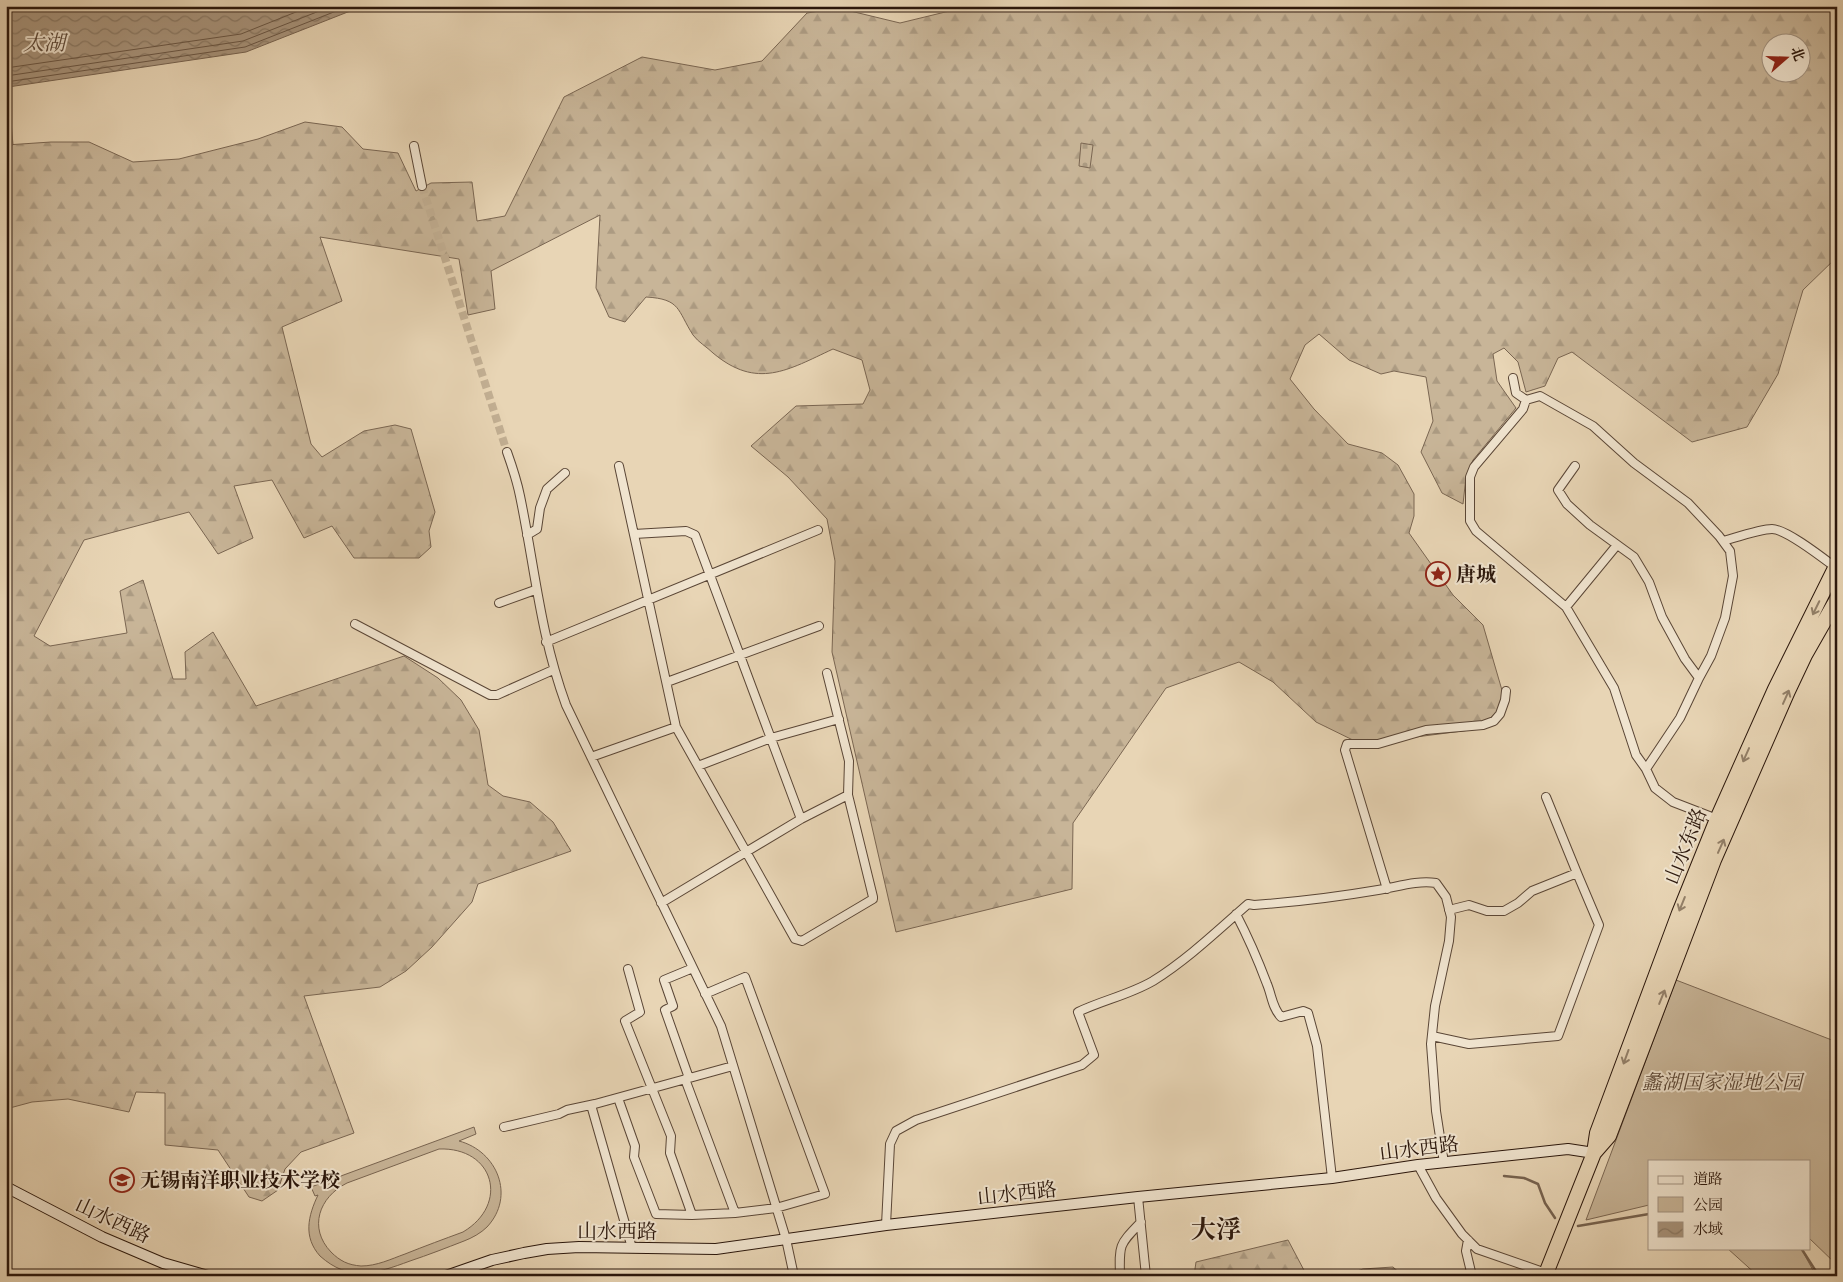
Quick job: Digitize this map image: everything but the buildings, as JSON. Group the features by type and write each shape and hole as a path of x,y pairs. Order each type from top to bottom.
{"highway":[{"name":"山水东路","path":"1546,1274 1594,1153 1597,1133 1679,913 1717,819 1775,689 1836,566"},
{"name":"山水东路","path":"1594,1153 1609,1136 1714,860 1771,730 1806,655 1837,599"}],"street":[{"path":"414,146 422,186"},
{"path":"1513,378 1516,393 1526,400"},
{"path":"1526,400 1540,396 1593,426 1634,463 1688,503 1730,551 1733,576 1725,618 1711,656 1680,718 1646,769"},
{"path":"1526,400 1523,409 1474,467 1470,477 1470,521 1476,531 1566,607 1614,688 1636,755 1646,769 1655,788 1673,802 1717,819"},
{"path":"507,452 520,494 536,590 553,670 566,705 721,1026 786,1239 794,1276"},
{"path":"618,466 676,727 795,939 802,941 873,899 848,795 849,761 827,673"},
{"path":"1575,466 1558,490 1573,510 1590,525 1634,557 1649,582 1662,616 1685,659 1699,678"},
{"path":"527,535 536,529 540,508 547,489 565,473"},
{"path":"1723,541 1772,529 1807,547 1836,566"},
{"path":"546,642 818,530"},
{"path":"634,534 686,531 695,535 801,819"},
{"path":"1566,607 1617,545"},
{"path":"499,603 536,590"},
{"path":"355,624 490,695 496,695 553,670"},
{"path":"667,682 819,626"},
{"path":"1387,889 1345,750 1346,744 1378,744 1426,730 1483,725 1494,721 1500,714 1506,700 1506,691"},
{"path":"698,766 771,738 838,719"},
{"path":"591,757 676,727"},
{"path":"661,903 801,819 848,795"},
{"path":"1432,1036 1469,1044 1558,1036 1599,925 1546,798"},
{"path":"1449,910 1469,905 1487,911 1504,911 1518,903 1532,891 1577,873"},
{"path":"886,1225 890,1144 896,1131 916,1120 1082,1065 1094,1055 1078,1012 1124,995 1152,981 1195,952 1248,904 1293,902 1387,889 1426,881 1436,883 1446,897 1451,917 1449,941 1435,1006 1431,1044 1436,1111 1444,1163"},
{"path":"1236,914 1254,949 1270,990 1274,1010 1280,1017 1303,1011 1308,1013 1317,1046 1332,1178"},
{"path":"693,968 664,980 673,1006 665,1010 687,1079 735,1213"},
{"path":"628,969 640,1012 625,1021 671,1136 670,1153 692,1215"},
{"path":"618,1098 635,1146 634,1157 656,1214 735,1213 776,1208 825,1194 745,977 705,994"},
{"path":"504,1127 559,1114 567,1110 733,1066"},
{"path":"591,1105 632,1248"},
{"name":"山水西路","path":"446,1276 492,1260 524,1253 579,1247 716,1249 886,1225 1332,1178 1418,1165 1568,1149 1594,1153"},
{"path":"1418,1165 1436,1198 1477,1249 1546,1274"},
{"name":"山水西路","path":"6,1187 102,1237 163,1263 208,1276"},
{"path":"1138,1197 1146,1276"},
{"path":"1120,1276 1119,1254 1122,1242 1141,1222"},
{"path":"1468,1240 1466,1251 1472,1276"}],"green space":[{"path":"970,6 1837,6 1837,257 1803,290 1778,374 1747,427 1692,442 1572,352 1558,358 1545,386 1526,392 1518,362 1504,348 1493,354 1497,381 1516,408 1473,460 1466,477 1463,504 1442,493 1421,452 1433,421 1426,377 1394,371 1381,374 1349,360 1319,334 1305,345 1290,379 1314,409 1348,444 1382,453 1398,465 1414,494 1414,516 1409,533 1453,595 1483,625 1506,704 1478,729 1361,744 1316,722 1273,682 1239,662 1166,688 1073,823 1072,889 896,932 832,652 835,561 827,519 788,477 751,446 796,406 863,404 870,390 862,360 833,349 787,369 773,373 758,374 744,371 729,364 713,353 693,335 677,307 666,300 646,297 625,322 609,317 596,288 600,215 491,271 495,309 468,315 459,259 320,237 342,301 282,327 311,444 322,457 364,431 395,425 411,429 435,512 429,531 431,547 419,558 354,558 332,526 304,538 272,480 234,486 253,538 218,554 189,512 84,540 34,636 50,646 127,633 120,591 143,580 173,679 186,679 185,652 213,632 256,706 404,656 438,678 461,700 479,730 488,785 503,796 530,802 553,822 571,851 478,884 472,902 432,947 406,971 380,987 304,996 354,1133 301,1152 285,1169 278,1190 262,1201 249,1197 218,1150 165,1145 165,1093 136,1092 129,1112 68,1099 32,1102 6,1109 6,145 89,142 133,162 179,159 258,139 305,122 342,127 363,149 398,153 416,191 431,183 472,182 477,221 505,216 564,97 642,57 715,70 762,61 807,13 838,8 900,23"},
{"path":"1081,143 1093,145 1090,168 1079,166"},
{"name":"蠡湖国家湿地公园","path":"1676,980 1837,1042 1837,1219 1835,1228 1837,1233 1837,1265 1810,1239 1810,1160 1648,1160 1648,1205 1586,1220"},
{"path":"474,1127 476,1134 459,1141 472,1146 492,1164 498,1176 501,1189 496,1215 487,1227 476,1235 397,1266 363,1273 341,1270 320,1256 315,1249 309,1234 309,1226 318,1195 315,1196 311,1187","holes":["439,1149 458,1151 473,1157 483,1167 489,1179 491,1193 487,1207 478,1220 463,1232 378,1264 367,1266 344,1262 334,1255 324,1243 320,1233 320,1214 329,1196 337,1189 347,1183"]},
{"path":"1288,1240 1306,1274 1315,1276 1194,1276 1196,1262"},
{"path":"1729,1250 1802,1250 1816,1276 1758,1276"},
{"path":"1393,1267 1403,1276 1342,1276 1363,1269"}],"water":[{"name":"太湖","path":"6,6 363,6 246,52 8,87 13,145 6,145"}],"waterway":[{"path":"1504,1176 1524,1178 1538,1184 1545,1203 1555,1218"},
{"path":"1578,1226 1648,1214"},
{"path":"1802,1250 1819,1276"}],"tunnel":[{"path":"422,186 507,452"}],"place":[{"name":"唐城","path":"1438,574"},
{"name":"无锡南洋职业技术学校","path":"122,1180"}],"district":[{"name":"大浮","path":"1216,1229"}]}
